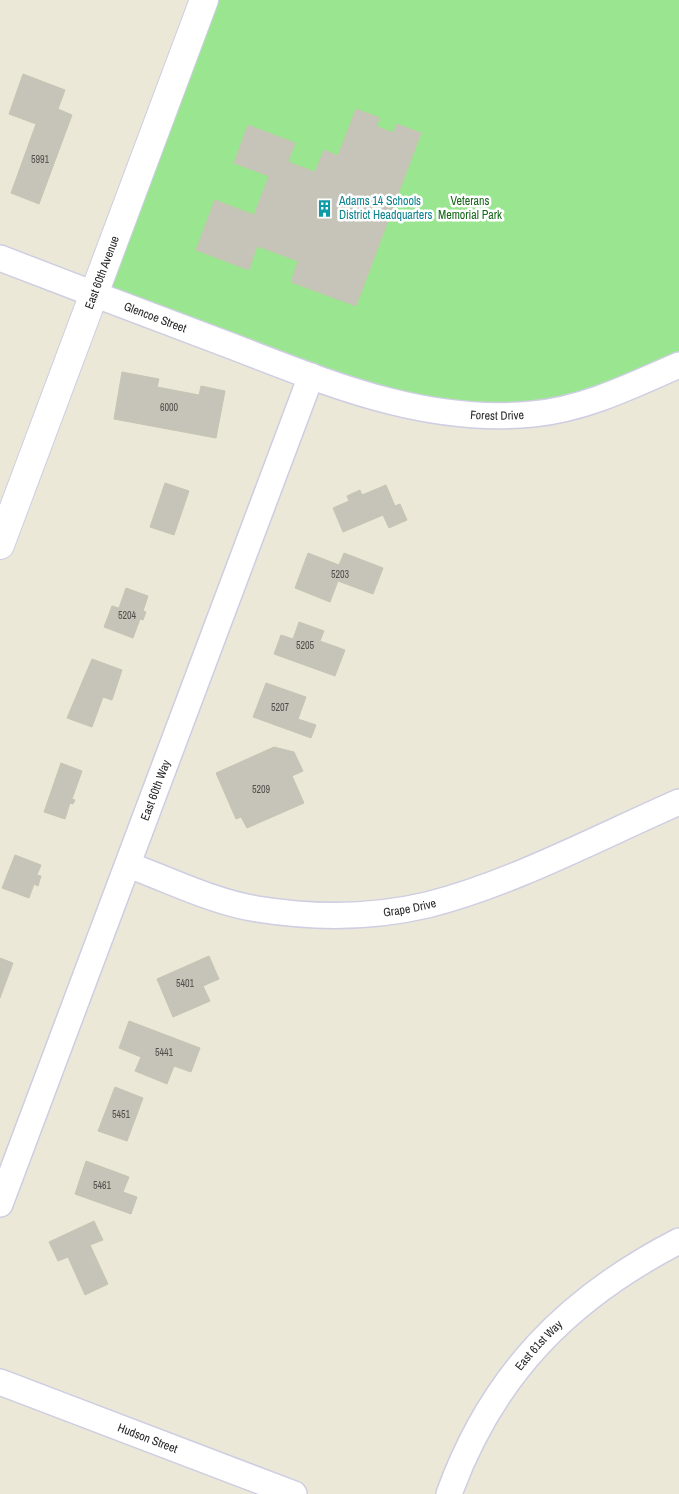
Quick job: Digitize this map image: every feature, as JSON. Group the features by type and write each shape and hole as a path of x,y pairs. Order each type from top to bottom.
{"street":[{"name":"East 60th Avenue","path":"0,545 204,0"},
{"name":"Glencoe Street","path":"0,258 311,376"},
{"name":"Forest Drive","path":"311,376 405,406 446,414 502,416 535,414 595,401 679,365"},
{"name":"East 60th Way","path":"0,1204 311,376"},
{"name":"Grape Drive","path":"128,865 233,904 257,909 330,916 378,913 426,905 473,892 679,802"},
{"name":"East 61st Way","path":"449,1494 485,1416 532,1350 578,1305 623,1271 679,1240"},
{"name":"Hudson Street","path":"0,1382 294,1494"}],"green space":[{"name":"Veterans Memorial Park","path":"204,0 679,0 679,365 598,400 469,416 94,294"}],"building":[{"path":"23,74 65,90 58,109 72,115 39,204 11,193 36,124 9,114"},
{"name":"Adams 14 Schools District Headquarters","path":"356,109 380,118 376,126 393,133 397,124 421,133 356,306 291,282 298,261 257,246 249,270 196,250 215,200 254,215 269,176 234,163 248,125 295,143 288,162 315,172 324,150 338,156"},
{"path":"122,372 159,379 157,387 199,395 201,386 225,391 216,438 114,419"},
{"path":"165,483 189,491 174,535 150,527"},
{"path":"386,485 395,506 400,504 407,520 389,528 383,515 343,532 333,508 349,501 347,496 360,490 362,495"},
{"path":"308,553 339,565 344,553 383,568 373,594 338,581 330,602 295,588"},
{"path":"126,588 148,596 143,611 146,612 143,620 140,619 133,638 104,627 112,606 119,608"},
{"path":"299,622 324,631 320,641 345,650 335,676 274,654 281,635 293,639"},
{"path":"92,659 122,670 112,700 103,697 92,727 67,718"},
{"path":"266,683 306,697 298,719 316,725 311,738 253,717"},
{"path":"274,747 294,752 303,771 292,776 304,803 247,828 241,817 236,819 216,773"},
{"path":"61,763 82,771 72,799 75,800 73,804 70,803 65,819 44,812"},
{"path":"15,855 41,865 37,875 41,876 38,886 34,884 29,898 2,888"},
{"path":"209,956 219,979 203,986 210,1001 173,1017 157,979"},
{"path":"0,958 13,963 0,998"},
{"path":"129,1021 200,1048 191,1072 174,1066 167,1084 135,1071 141,1057 119,1048"},
{"path":"115,1087 143,1098 127,1141 98,1131"},
{"path":"86,1161 129,1177 123,1192 137,1197 131,1214 75,1194"},
{"path":"94,1221 103,1240 90,1245 108,1284 85,1295 68,1257 58,1261 49,1242"}],"place":[{"name":"Adams 14 Schools District Headquarters","path":"325,208"}]}
